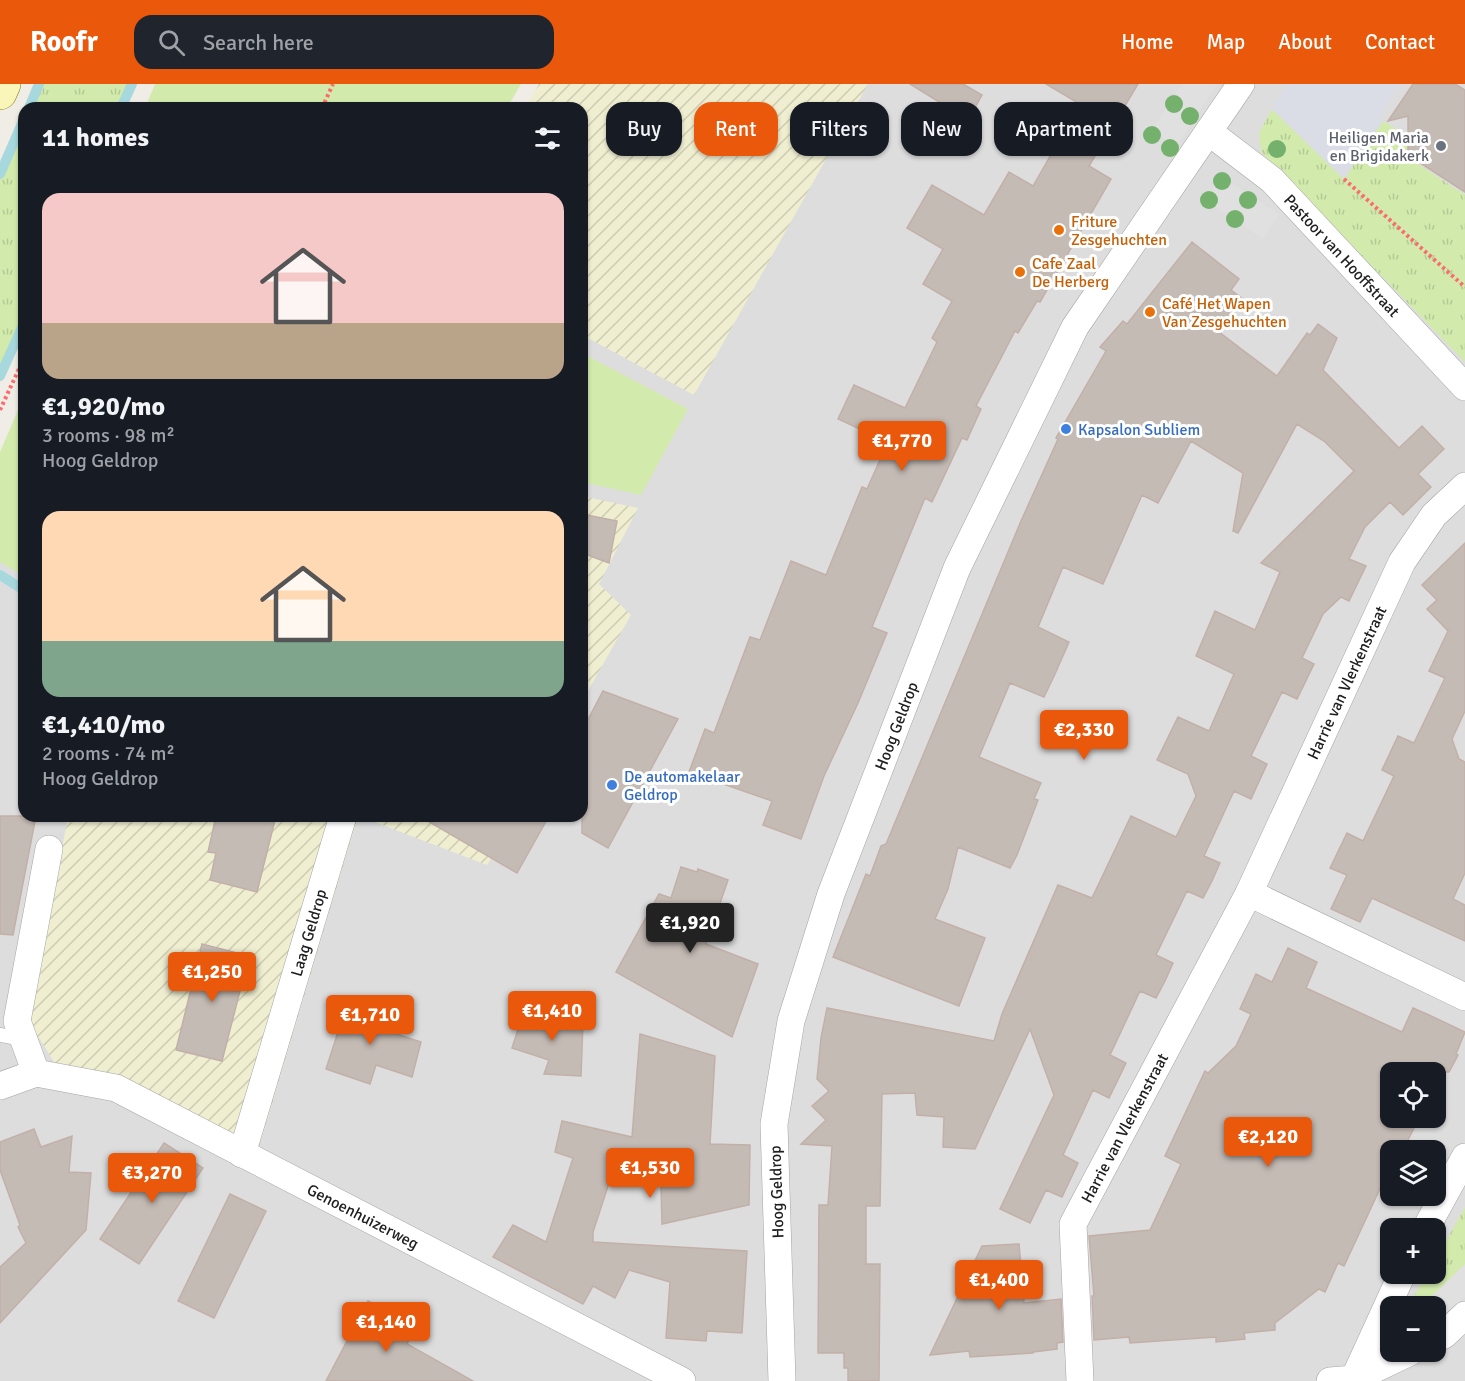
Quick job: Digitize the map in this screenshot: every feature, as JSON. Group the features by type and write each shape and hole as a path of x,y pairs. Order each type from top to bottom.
{"main road":[{"path":"0,93 4,84"}],"street":[{"name":"Hoog Geldrop","path":"782,1381 774,1124 791,1021 831,894 957,568 1070,338 1241,84"},
{"name":"Pastoor van Hooffstraat","path":"1209,132 1272,180 1465,387"},
{"name":"Harrie van Vlerkenstraat","path":"1080,1381 1073,1224 1249,893 1402,562 1434,515 1465,486"},
{"name":"Laag Geldrop","path":"242,1154 341,822"},
{"path":"0,1086 36,1073 12,1037 49,849"},
{"path":"1249,893 1465,997"},
{"name":"Genoenhuizerweg","path":"36,1073 116,1088 682,1381"},
{"path":"1431,1218 1465,1157"},
{"path":"1346,1380 1397,1284"},
{"path":"1446,1333 1465,1315"},
{"path":"1346,1380 1387,1362"}],"path":[{"path":"325,102 333,84"},
{"path":"1344,179 1465,287"},
{"path":"0,410 18,371"}],"shaded area":[{"path":"548,84 1465,84 1465,1381 0,1381 0,561 18,572 18,822 588,822 588,102 574,102"},
{"path":"1182,84 1217,84 1176,147 1152,130"},
{"path":"1288,84 1400,84 1379,117 1383,121 1344,179 1272,109"},
{"path":"1220,176 1279,214 1263,239 1205,200"},
{"path":"1465,1264 1465,1297 1446,1315 1446,1296 1432,1296"}],"green space":[{"path":"36,84 128,84 120,102 28,102"},
{"path":"155,84 521,84 510,102 148,102"},
{"path":"539,84 868,84 858,102 790,102 790,156 828,156 694,395 588,338 588,102 528,102"},
{"path":"1272,109 1344,179 1383,121 1415,141 1406,156 1465,195 1465,362 1261,152 1259,133"},
{"path":"18,125 18,334 0,375 0,167"},
{"path":"588,356 688,409 641,495 588,483"},
{"path":"18,410 18,572 0,562 0,452"},
{"path":"588,497 638,508 599,584 631,615 588,690"},
{"path":"67,822 356,822 257,1154 131,1092 54,1062 36,1033 30,1018"},
{"path":"375,822 512,822 487,865"},
{"path":"1465,1207 1465,1264 1446,1283 1446,1241"},
{"path":"1421,1284 1445,1284 1433,1296 1414,1296"}],"building":[{"path":"910,84 963,84 982,95 978,102 939,102"},
{"path":"1046,84 1138,84 1127,102 1077,102"},
{"name":"Heiligen Maria en Brigidakerk","path":"1413,84 1455,84 1465,90 1465,192 1408,155 1408,116 1388,121"},
{"path":"1050,156 1095,156 1089,166 1111,179 1040,302 1037,301 1018,333 1015,331 976,406 981,409 967,440 962,438 932,502 925,498 872,627 887,633 824,776 801,839 763,825 772,801 689,772 705,729 714,733 750,637 760,640 791,561 826,575 862,487 867,489 888,442 838,419 854,385 905,408 937,342 932,338 952,301 923,284 943,249 907,228 932,185 984,215 1009,172 1033,186"},
{"path":"1192,242 1239,279 1231,290 1244,300 1219,332 1277,376 1307,333 1310,335 1318,324 1337,338 1323,370 1399,448 1422,426 1444,449 1418,474 1431,487 1403,515 1390,502 1365,527 1349,559 1366,566 1349,601 1341,597 1323,614 1302,658 1314,664 1297,699 1282,692 1251,756 1267,764 1251,799 1234,791 1204,856 1220,863 1212,881 1203,898 1187,891 1156,955 1173,963 1165,981 1156,998 1140,991 1110,1055 1126,1063 1109,1098 1093,1090 1063,1155 1078,1163 1062,1197 1046,1190 1030,1223 1000,1209 1054,1095 1030,1029 975,1149 943,1147 944,1117 917,1115 915,1093 882,1094 880,1206 866,1206 866,1264 880,1264 879,1381 848,1381 848,1368 844,1368 844,1353 818,1353 819,1205 828,1205 832,1146 801,1144 826,1120 812,1106 829,1091 817,1079 827,1008 994,1041 1002,1014 1058,885 1092,898 1131,816 1176,837 1196,796 1188,774 1157,760 1178,717 1209,731 1234,674 1196,656 1215,611 1255,630 1280,572 1261,563 1354,471 1324,441 1297,424 1238,533 1233,531 1243,473 1191,441 1158,503 1142,495 1103,584 1063,567 1038,627 1069,642 1055,674 1044,697 1010,683 979,757 1041,783 1034,799 1038,800 1010,868 958,847 948,889 935,919 985,938 959,1006 833,957 866,874 870,876 881,846 886,844 1021,521 1058,439 1056,438 1106,351 1100,347 1123,321 1127,324"},
{"path":"588,515 617,521 609,563 588,555"},
{"path":"1465,543 1465,711 1452,739 1459,759 1465,762 1465,873 1453,899 1465,905 1465,941 1372,898 1360,922 1331,909 1347,875 1330,868 1347,833 1363,841 1394,776 1382,770 1398,736 1414,743 1445,678 1429,671 1448,631 1427,609 1437,600 1422,585"},
{"path":"603,691 678,719 608,848 582,833 582,822 588,822 588,720"},
{"path":"0,816 18,816 18,822 35,822 13,935 0,934"},
{"path":"215,822 274,822 257,892 210,880 216,853 208,852"},
{"path":"429,822 546,822 517,873"},
{"path":"681,867 697,872 698,869 728,880 706,944 758,964 732,1037 616,972 659,894 671,898"},
{"path":"202,944 249,956 222,1061 176,1050"},
{"path":"1288,948 1317,962 1306,988 1402,1032 1413,1008 1429,1015 1465,1032 1456,1054 1458,1055 1449,1072 1446,1072 1446,1062 1380,1062 1380,1128 1414,1128 1408,1140 1380,1140 1380,1189 1344,1266 1338,1263 1325,1292 1319,1289 1275,1323 1275,1330 1244,1333 1245,1339 1216,1342 1216,1337 1130,1343 1129,1337 1094,1340 1092,1296 1094,1296 1089,1236 1150,1230 1181,1164 1165,1156 1205,1071 1208,1073 1236,1046 1251,1014 1240,1009 1256,974 1272,982"},
{"path":"348,1001 392,1016 387,1031 421,1042 412,1077 376,1065 370,1084 326,1069"},
{"path":"534,1008 583,1023 581,1076 544,1074 549,1060 512,1048 523,1014 530,1016"},
{"path":"640,1034 715,1056 710,1144 750,1145 749,1205 662,1224 661,1186 613,1171 593,1232 593,1242 747,1251 742,1333 707,1331 706,1341 666,1338 670,1282 629,1270 615,1298 593,1286 583,1304 493,1257 513,1225 546,1242 573,1158 555,1152 562,1121 632,1137"},
{"path":"34,1129 41,1147 72,1136 69,1172 91,1173 86,1230 0,1323 0,1267 26,1243 18,1227 20,1225 0,1170 0,1142"},
{"path":"164,1143 203,1168 139,1264 100,1239"},
{"path":"230,1194 266,1211 214,1318 178,1301"},
{"path":"1019,1244 1024,1303 1061,1299 1063,1342 1057,1343 1057,1349 1033,1353 970,1357 969,1351 930,1355 982,1246"},
{"path":"368,1301 416,1326 407,1344 473,1381 326,1381"}],"waterway":[{"path":"32,102 39,84"},
{"path":"124,102 132,84"},
{"path":"0,174 18,133"},
{"path":"0,376 18,336"},
{"path":"0,575 18,586"}],"place":[{"name":"Heiligen Maria en Brigidakerk","path":"1441,146"},
{"name":"Friture Zesgehuchten","path":"1059,230"},
{"name":"Cafe Zaal De Herberg","path":"1020,272"},
{"name":"Café Het Wapen Van Zesgehuchten","path":"1150,312"},
{"name":"Kapsalon Subliem","path":"1066,429"},
{"name":"De automakelaar Geldrop","path":"612,785"}]}
